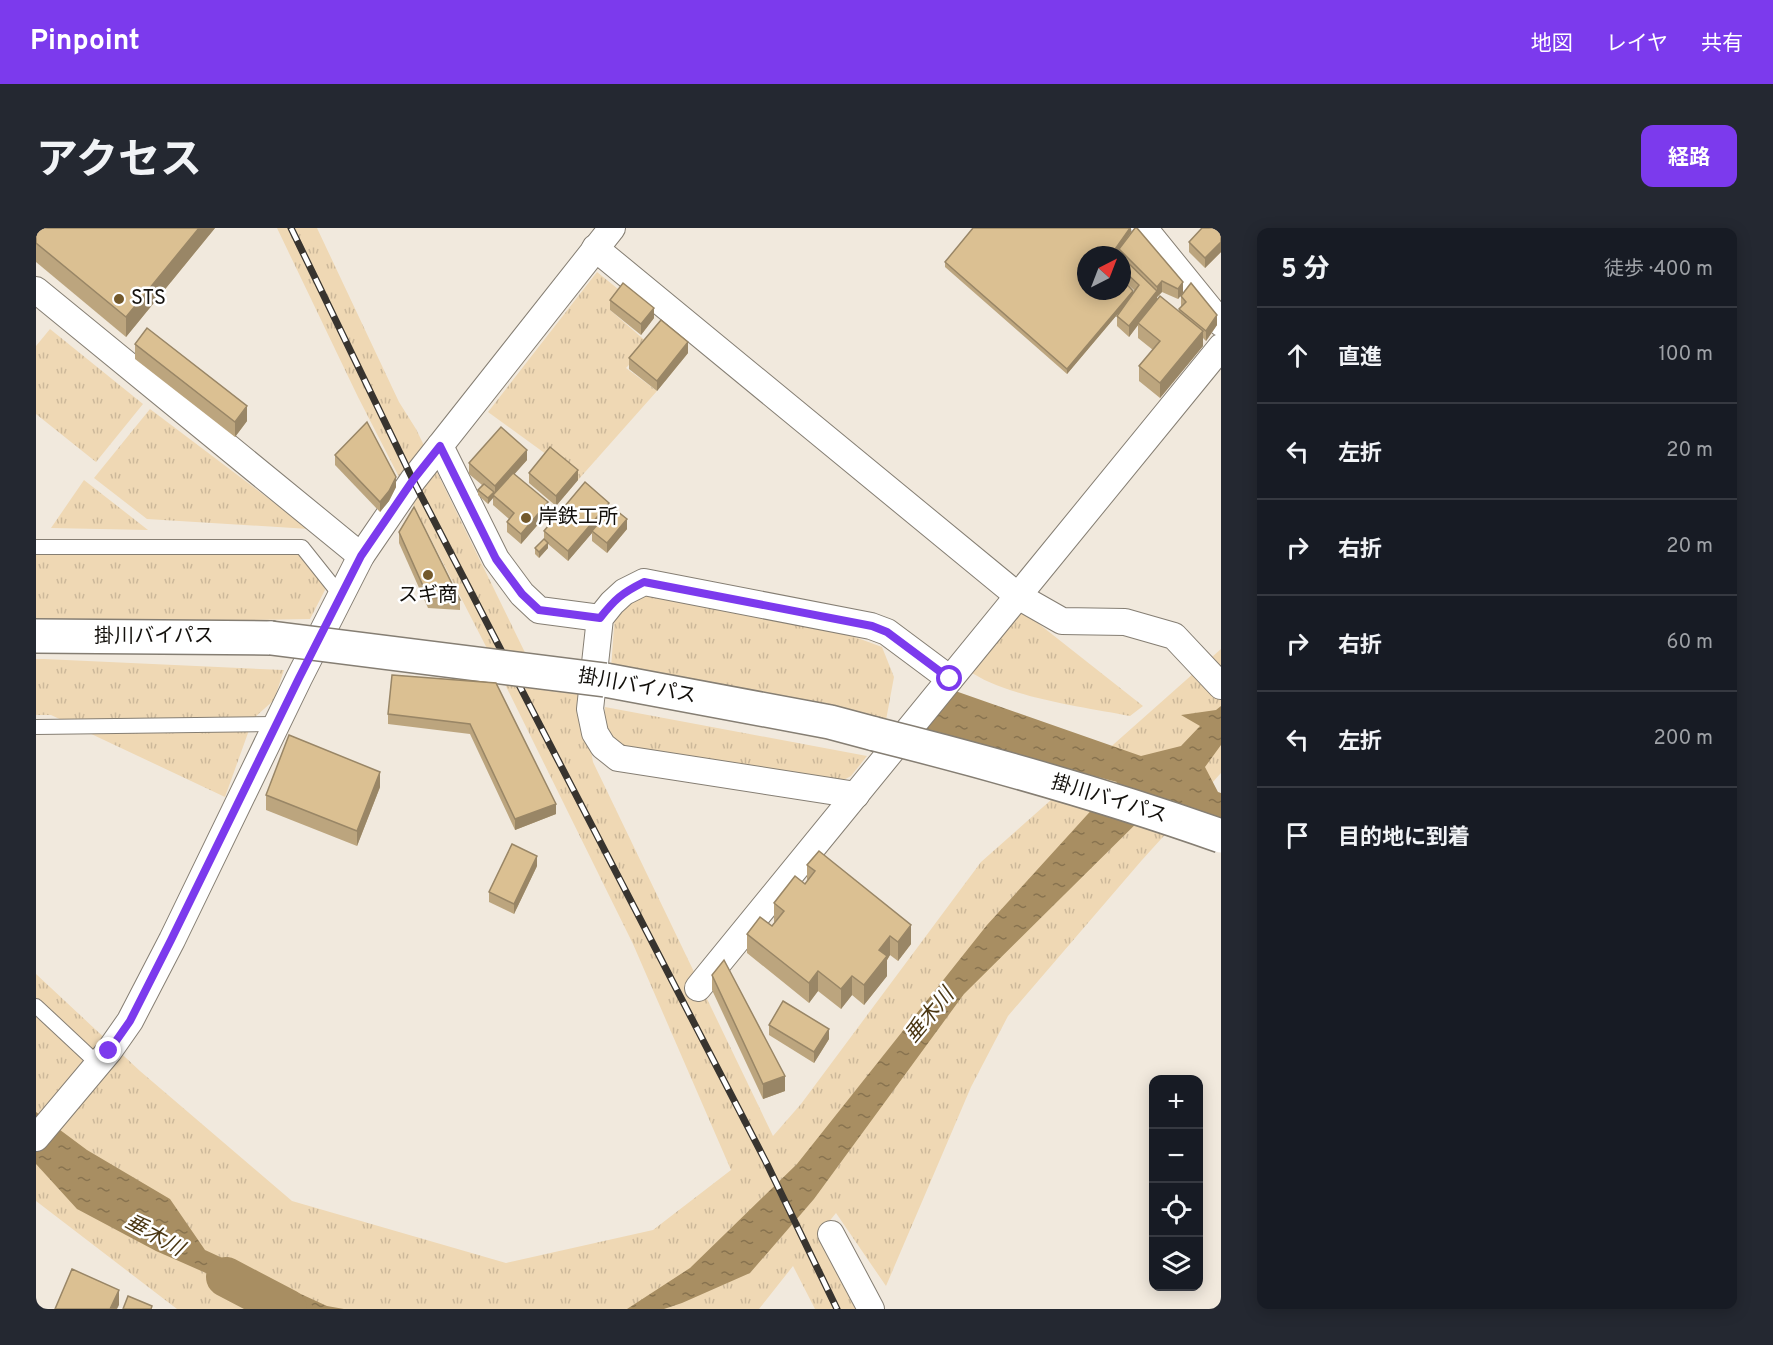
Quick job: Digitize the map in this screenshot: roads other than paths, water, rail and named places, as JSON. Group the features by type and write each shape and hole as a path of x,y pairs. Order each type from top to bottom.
{"highway":[{"name":"掛川バイパス","path":"36,636 271,638 605,680 830,722 948,752 1155,813 1221,836"}],"street":[{"path":"36,1138 98,1064 130,1021 361,556 413,480 612,228"},
{"path":"1144,228 1221,323"},
{"path":"595,248 1018,596 1062,621 1125,622 1174,636 1217,681"},
{"path":"36,290 361,556"},
{"path":"698,988 1221,347"},
{"path":"440,446 496,559 522,594 539,610 600,618"},
{"path":"856,795 618,758 603,746 595,733 590,709 600,618 624,592 644,582 872,626 895,637 950,679"},
{"path":"831,1234 871,1309"}],"lane":[{"path":"36,547 302,547 341,596"},
{"path":"36,728 276,724"},
{"path":"36,1006 98,1064"}],"water":[{"path":"944,687 1141,756 1181,746 1200,726 1181,715 1216,710 1221,706 1221,745 1205,767 1218,792 1221,793 1221,819 1161,799 964,994 814,1199 750,1273 664,1309 627,1309 690,1268 797,1164 987,925 1117,782 910,728"},
{"path":"36,1112 87,1150 170,1199 205,1250 327,1306 344,1309 292,1309 274,1303 156,1251 77,1209 36,1164"}],"waterway":[{"name":"垂木川","path":"226,1277 287,1309"}],"railway":[{"path":"291,228 413,480 767,1164 837,1309"}],"place":[{"name":"STS","path":"119,299"},
{"name":"岸鉄工所","path":"526,518"},
{"name":"スギ商","path":"428,575"}]}
